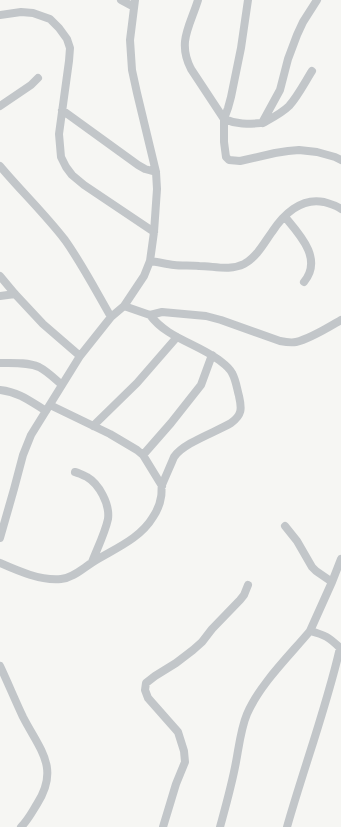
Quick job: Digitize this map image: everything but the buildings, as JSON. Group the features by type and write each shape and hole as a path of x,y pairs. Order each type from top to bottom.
{"street":[{"path":"0,538 23,455 31,435 80,356 111,317 124,306 144,276 150,261 157,189 156,172 132,70 130,40 134,4 121,0"},
{"path":"198,0 186,33 185,50 187,61 224,119 232,123 240,124 262,123 275,117 288,106 312,71"},
{"path":"248,0 241,48 231,97 224,119 224,142 226,156 229,160 240,161 275,153 299,150 317,152 341,160"},
{"path":"262,123 280,90 288,59 297,35 303,22 317,0"},
{"path":"0,15 21,12 33,13 50,19 67,39 70,48 59,134 61,157 72,175 84,185 154,232"},
{"path":"0,106 31,85 38,78"},
{"path":"62,110 138,165 156,172"},
{"path":"0,166 65,240 111,317"},
{"path":"150,261 174,265 223,268 239,266 249,261 256,255 273,230 293,208 302,203 319,201 341,209"},
{"path":"285,217 306,244 311,260 310,272 304,282"},
{"path":"0,276 43,324 80,356"},
{"path":"0,296 15,294"},
{"path":"0,563 38,577 54,579 66,578 120,547 134,537 152,519 160,504 162,486 174,457 190,444 231,423 240,415 241,406 237,385 233,374 229,369 212,354 177,337 159,326 150,315 124,306"},
{"path":"150,315 162,312 206,316 280,341 288,342 296,342 305,339 341,320"},
{"path":"94,426 138,383 177,337"},
{"path":"143,455 201,385 212,354"},
{"path":"0,363 28,364 38,367 62,385"},
{"path":"0,390 21,395 48,408 94,426 129,445 143,455 162,486"},
{"path":"75,472 87,477 96,485 104,498 108,509 106,525 92,562"},
{"path":"285,526 297,541 312,567 332,582"},
{"path":"220,827 228,801 238,746 247,713 264,685 310,631 341,558"},
{"path":"163,827 184,762 184,751 178,732 148,698 145,690 146,683 154,676 176,663 202,642 212,629 240,600 248,585"},
{"path":"286,827 325,704 340,648 325,635 310,631"},
{"path":"0,666 23,717 39,745 48,770 45,791 29,818 21,827"}]}
